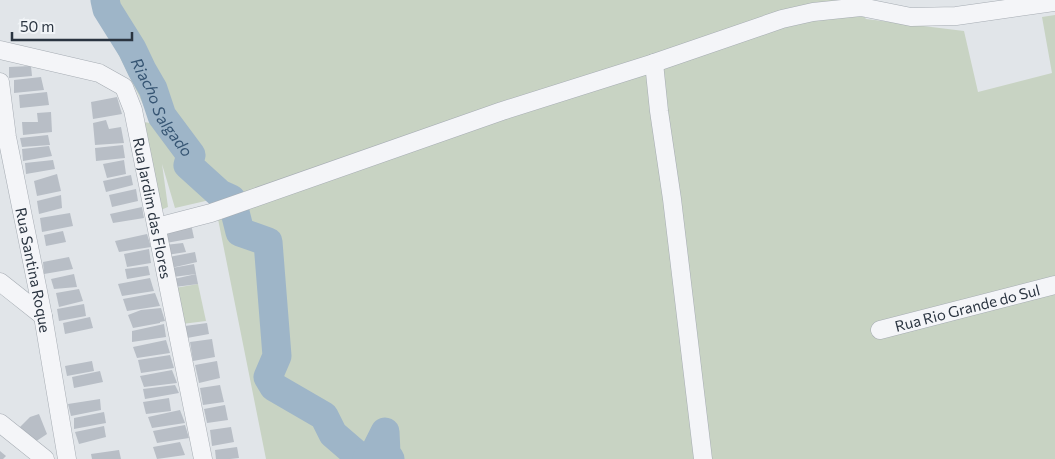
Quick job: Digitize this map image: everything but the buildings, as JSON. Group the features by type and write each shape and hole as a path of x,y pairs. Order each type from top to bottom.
{"street":[{"path":"157,227 211,213 502,110 654,63 782,19 861,3 911,17 956,16 1050,2"},
{"name":"Rua Jardim das Flores","path":"0,50 99,73 124,87 133,110 203,459"},
{"path":"654,63 672,199 702,459"},
{"name":"Rua Santina Roque","path":"0,82 4,136 43,316 68,459"},
{"path":"0,282 43,316"},
{"name":"Rua Rio Grande do Sul","path":"880,330 1055,285"},
{"path":"0,423 45,459"}],"green space":[{"path":"94,0 851,0 866,19 964,31 978,92 1052,73 1042,17 1055,15 1055,459 266,459 214,199 175,208 162,164 168,207 158,211 144,122 150,123 148,114 95,7"},
{"path":"198,284 206,321 182,324 175,288"}],"waterway":[{"name":"Riacho Salgado","path":"105,0 107,9 132,49 153,89 162,116 191,155 188,165 220,194 231,199"},
{"name":"Riacho Salgado","path":"235,212 240,232 268,242 277,356 268,377 274,387 324,416 333,434 362,459"},
{"name":"Riacho Salgado","path":"367,459 376,450 385,432 386,453 390,459"}]}
